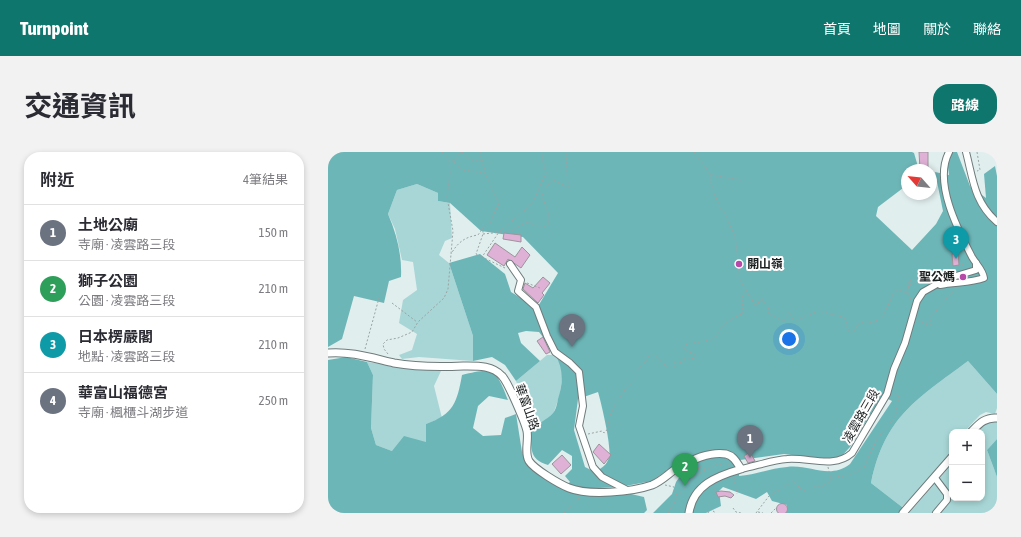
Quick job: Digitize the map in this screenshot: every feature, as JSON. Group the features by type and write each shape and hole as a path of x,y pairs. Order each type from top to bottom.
{"street":[{"path":"949,152 944,164 948,206 958,231 976,263 984,273 984,278"},
{"path":"966,152 973,185 987,213 997,222"},
{"name":"凌雲路三段","path":"689,513 691,503 699,490 708,482 741,469 786,459 836,462 845,460 849,456 887,394 894,369 905,343 917,300 923,292 946,279 976,270 976,263"},
{"path":"510,264 521,280 518,291 536,307 555,352 570,362 579,372 583,406 579,418 581,436 597,473 627,490"},
{"name":"凌雲路三段","path":"935,286 961,281 976,281 984,278"},
{"name":"華富山路","path":"328,353 364,356 394,363 437,367 481,366 496,370 504,377 527,431 529,460 532,465 569,488 582,492 627,490 652,485 662,480 677,468 703,456 726,454 735,460 741,469"},
{"path":"974,429 982,421 991,417 997,418"},
{"path":"904,513 936,478 949,461"},
{"path":"936,478 947,494 947,500 936,513"}],"path":[{"path":"442,152 453,163 464,170 485,173"},
{"path":"453,163 462,152 471,160 481,160"},
{"path":"450,254 466,237 478,235 482,228 490,223 499,203 485,173 480,152"},
{"path":"482,257 499,232 533,203 546,172 542,158 544,152"},
{"path":"483,234 512,231 528,222 542,228 547,226 550,218 542,196 545,187 555,180 568,188 566,152"},
{"path":"694,152 711,175 712,184 720,208 726,214 734,237 739,267 737,276 756,306 763,298 763,301 769,306 768,313 785,321 786,314 789,313 794,320 802,320 805,316 820,311 829,315 834,314 845,318 848,330 851,332 855,331 857,326 864,321 872,323 884,315 893,294 898,290 908,293"},
{"path":"977,152 980,170 977,171"},
{"path":"394,363 384,349 384,344 387,340 398,338 412,332 418,322 444,298 448,289 453,231 447,197 450,172 449,159"},
{"path":"711,175 741,180"},
{"path":"537,195 542,196"},
{"path":"482,228 483,234 476,254 504,268 510,264"},
{"path":"984,278 997,285"},
{"path":"521,280 540,288"},
{"path":"909,288 908,293 914,310"},
{"path":"581,436 594,432 604,433 608,430 611,412 621,394 636,378 635,371 650,355 657,356 667,368 674,367 674,361 683,363 686,356 695,359 696,356 683,348 683,344 689,345 710,340 718,335 722,327 729,321 743,313 742,297 745,289"},
{"path":"364,356 369,331 379,298 385,290"},
{"path":"915,320 922,322 929,324 930,321 928,321 927,324 930,324 930,321 927,320 926,324 930,325 931,321 929,320 930,318 955,290"},
{"path":"392,304 401,312 418,322"},
{"path":"757,513 769,496 793,481 802,490 808,492 814,486 823,486 838,476 852,475 864,467 878,437 895,418 899,396 890,394"},
{"path":"668,513 678,496 700,473 712,468 711,466 728,463 737,486 737,494"},
{"path":"700,473 698,467 701,466 707,470"},
{"path":"828,466 831,480"},
{"path":"711,484 716,492"},
{"path":"665,485 674,487 678,496"},
{"path":"564,513 576,502 582,492"},
{"path":"733,508 736,512 742,513"},
{"path":"771,513 776,508"},
{"path":"708,513 710,509 716,513"},
{"path":"757,513 763,513"}],"shaded area":[{"path":"328,152 912,152 914,153 917,164 901,164 901,190 878,207 876,216 912,250 936,224 943,211 937,182 937,172 949,175 946,152 957,152 970,186 986,198 984,174 995,166 997,176 997,394 968,361 919,399 894,425 877,460 871,483 902,507 905,513 785,513 787,505 772,501 767,492 756,499 723,487 719,491 721,506 706,513 653,513 672,494 676,482 690,462 683,459 652,481 620,487 600,488 599,496 631,494 644,497 647,510 644,513 328,513 328,360 346,357 367,362 373,375 371,428 376,445 392,451 404,436 426,442 426,424 443,416 453,406 456,400 462,375 487,371 497,376 508,400 489,396 478,406 473,428 483,436 501,435 505,418 516,414 522,452 527,465 564,487 570,482 565,476 572,469 572,456 562,450 548,465 537,460 532,452 531,430 550,416 556,409 557,405 562,379 559,362 556,355 539,332 526,331 518,333 521,343 540,361 516,381 505,365 492,357 473,361 473,336 449,263 480,254 505,274 511,292 537,308 558,273 523,237 481,231 450,203 438,201 438,193 417,184 397,190 388,214 398,245 401,261 401,277 389,281 384,303 354,296 342,339 328,347","holes":["598,392 610,452 606,464 595,472 585,467 574,430 578,399","882,396 892,401 850,464 842,469 827,471 787,467 739,476 740,460 784,454 831,460 840,458 850,447"]},
{"path":"417,184 438,193 438,201 450,203 452,238 445,241 439,255 449,263 473,336 473,361 419,357 402,359 399,355 412,350 417,334 399,323 403,300 417,290 413,262 402,260 395,229 388,214 397,190"},
{"path":"547,355 557,355 563,371 560,394 554,412 544,422 536,425 524,403 516,381"},
{"path":"968,361 997,394 997,408 995,414 986,412 980,415 967,429 949,429 949,456 942,466 902,507 871,483 877,460 894,425 906,411 933,387"},
{"path":"367,362 441,371 434,386 442,418 426,424 426,442 392,451 376,445 371,428 373,375"},
{"path":"997,421 997,439 987,450 997,477 997,513 909,513 949,467 949,501 985,501 985,429 975,429 977,426"},
{"path":"997,439 997,477 987,450"}],"building":[{"path":"919,152 928,152 928,164 920,164"},
{"path":"504,233 521,235 521,242 503,239"},
{"path":"495,243 515,257 522,247 530,255 521,268 508,259 504,266 487,255"},
{"path":"958,253 959,265 953,266 952,254"},
{"path":"543,277 550,283 542,293 544,295 538,303 523,289 525,283 533,288"},
{"path":"543,337 550,352 546,354 537,341"},
{"path":"599,444 611,455 604,464 593,452"},
{"path":"750,452 755,461 748,463 744,456"},
{"path":"562,455 571,465 561,474 552,464"},
{"path":"716,492 730,492 734,495 731,498 725,496 718,497"},
{"path":"782,503 786,505 788,509 786,513 782,515 778,513 776,509 778,505"}],"place":[{"name":"日本楞嚴閣","path":"956,259"},
{"name":"開山嶺","path":"739,264"},
{"name":"聖公媽","path":"963,277"},
{"name":"華富山福德宮","path":"572,347"},
{"name":"土地公廟","path":"750,458"},
{"name":"獅子公園","path":"685,486"}]}
